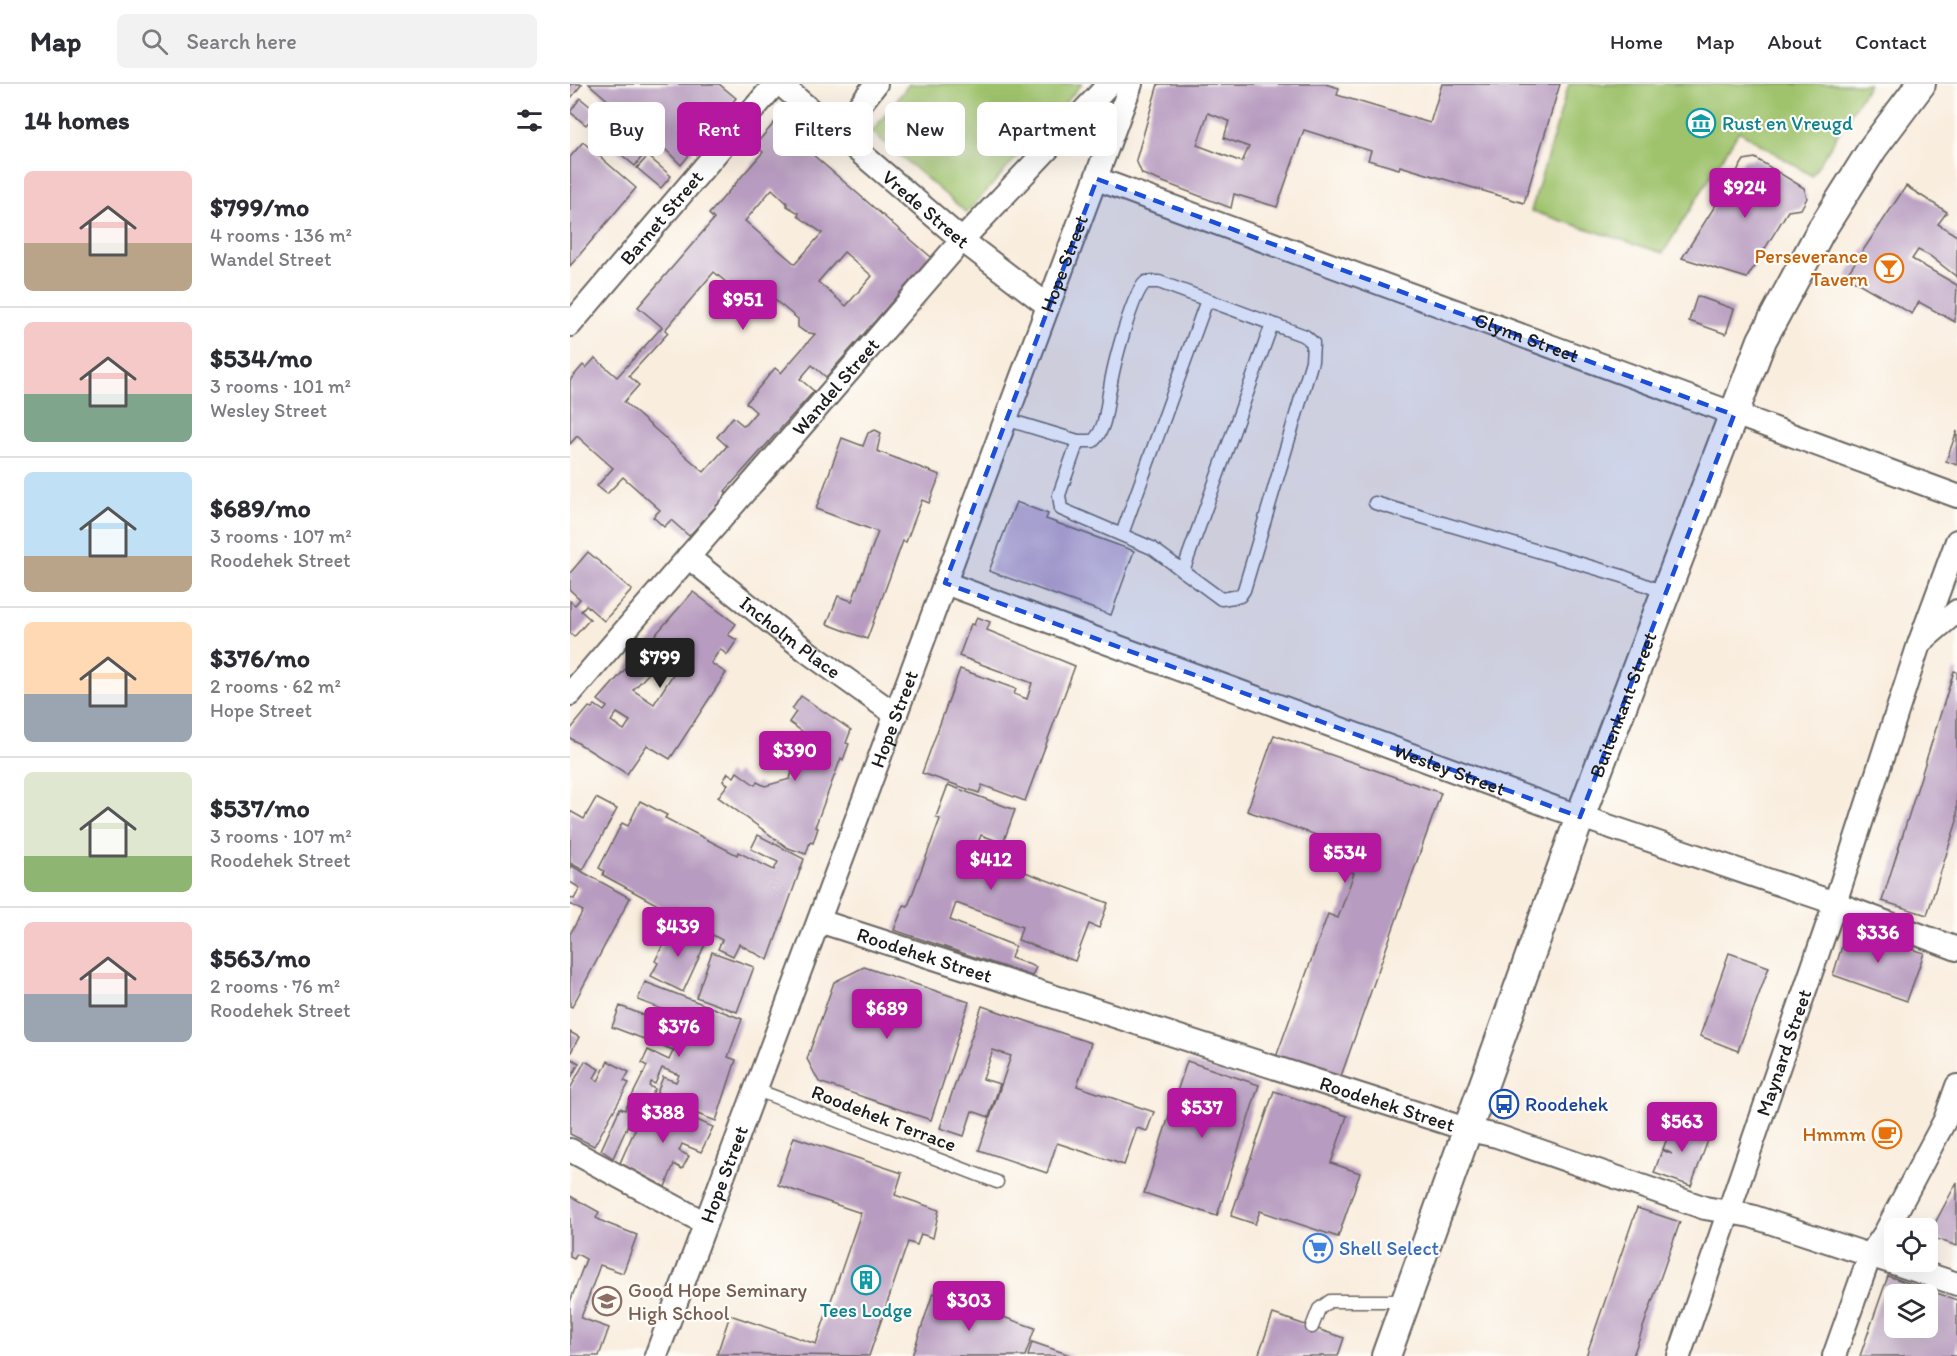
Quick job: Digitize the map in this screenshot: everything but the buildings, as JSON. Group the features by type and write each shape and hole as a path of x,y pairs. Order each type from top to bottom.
{"street":[{"name":"Barnet Street","path":"570,325 775,84"},
{"name":"Vrede Street","path":"780,84 801,102"},
{"path":"862,102 876,84"},
{"name":"Wandel Street","path":"570,694 962,240 1108,84"},
{"name":"Hope Street","path":"656,1356 1131,84"},
{"name":"Buitenkant Street","path":"1386,1356 1580,817 1762,340 1795,276 1873,148 1921,84"},
{"name":"Vrede Street","path":"863,156 962,240 1047,305"},
{"name":"Glynn Street","path":"1097,179 1957,496"},
{"name":"Maynard Street","path":"1678,1356 1835,903 1919,644 1957,541"},
{"name":"Incholm Place","path":"688,557 808,652 896,715"},
{"name":"Wesley Street","path":"945,583 1580,817 1835,903 1957,949"},
{"path":"1919,644 1957,611"},
{"name":"Roodehek Street","path":"819,921 1469,1130 1497,1136 1705,1208 1751,1216 1957,1284"},
{"path":"1834,1356 1870,1255 1886,1233 1945,1120 1957,1086"},
{"path":"570,1150 705,1223"}],"lane":[{"path":"1005,419 1078,441 1093,441 1101,430 1117,357 1141,286 1146,282 1159,282 1311,339 1314,352 1280,477 1244,590 1240,596 1221,599 1152,548 1061,509 1059,495 1078,441"},
{"path":"1122,534 1207,300"},
{"path":"1183,570 1272,324"},
{"path":"1375,503 1622,576 1666,592"},
{"name":"Roodehek Terrace","path":"757,1090 997,1182"},
{"path":"1312,1327 1319,1309 1330,1301 1406,1301"}],"highlighted area":[{"path":"1097,179 1734,415 1580,817 945,583"}],"green space":[{"path":"909,84 1082,84 1066,102 977,102 977,156 1018,156 967,213 900,156 965,156 965,102 895,102"},
{"path":"1569,84 1869,84 1812,176 1739,131 1663,253 1531,211"},
{"path":"885,115 885,143 873,131"}],"place":[{"name":"Rust en Vreugd","path":"1701,123"},
{"name":"Perseverance Tavern","path":"1889,268"},
{"name":"Roodehek","path":"1504,1104"},
{"name":"Hmmm","path":"1887,1134"},
{"name":"Shell Select","path":"1318,1248"},
{"name":"Tees Lodge","path":"866,1280"},
{"name":"Good Hope Seminary High School","path":"607,1301"}]}
